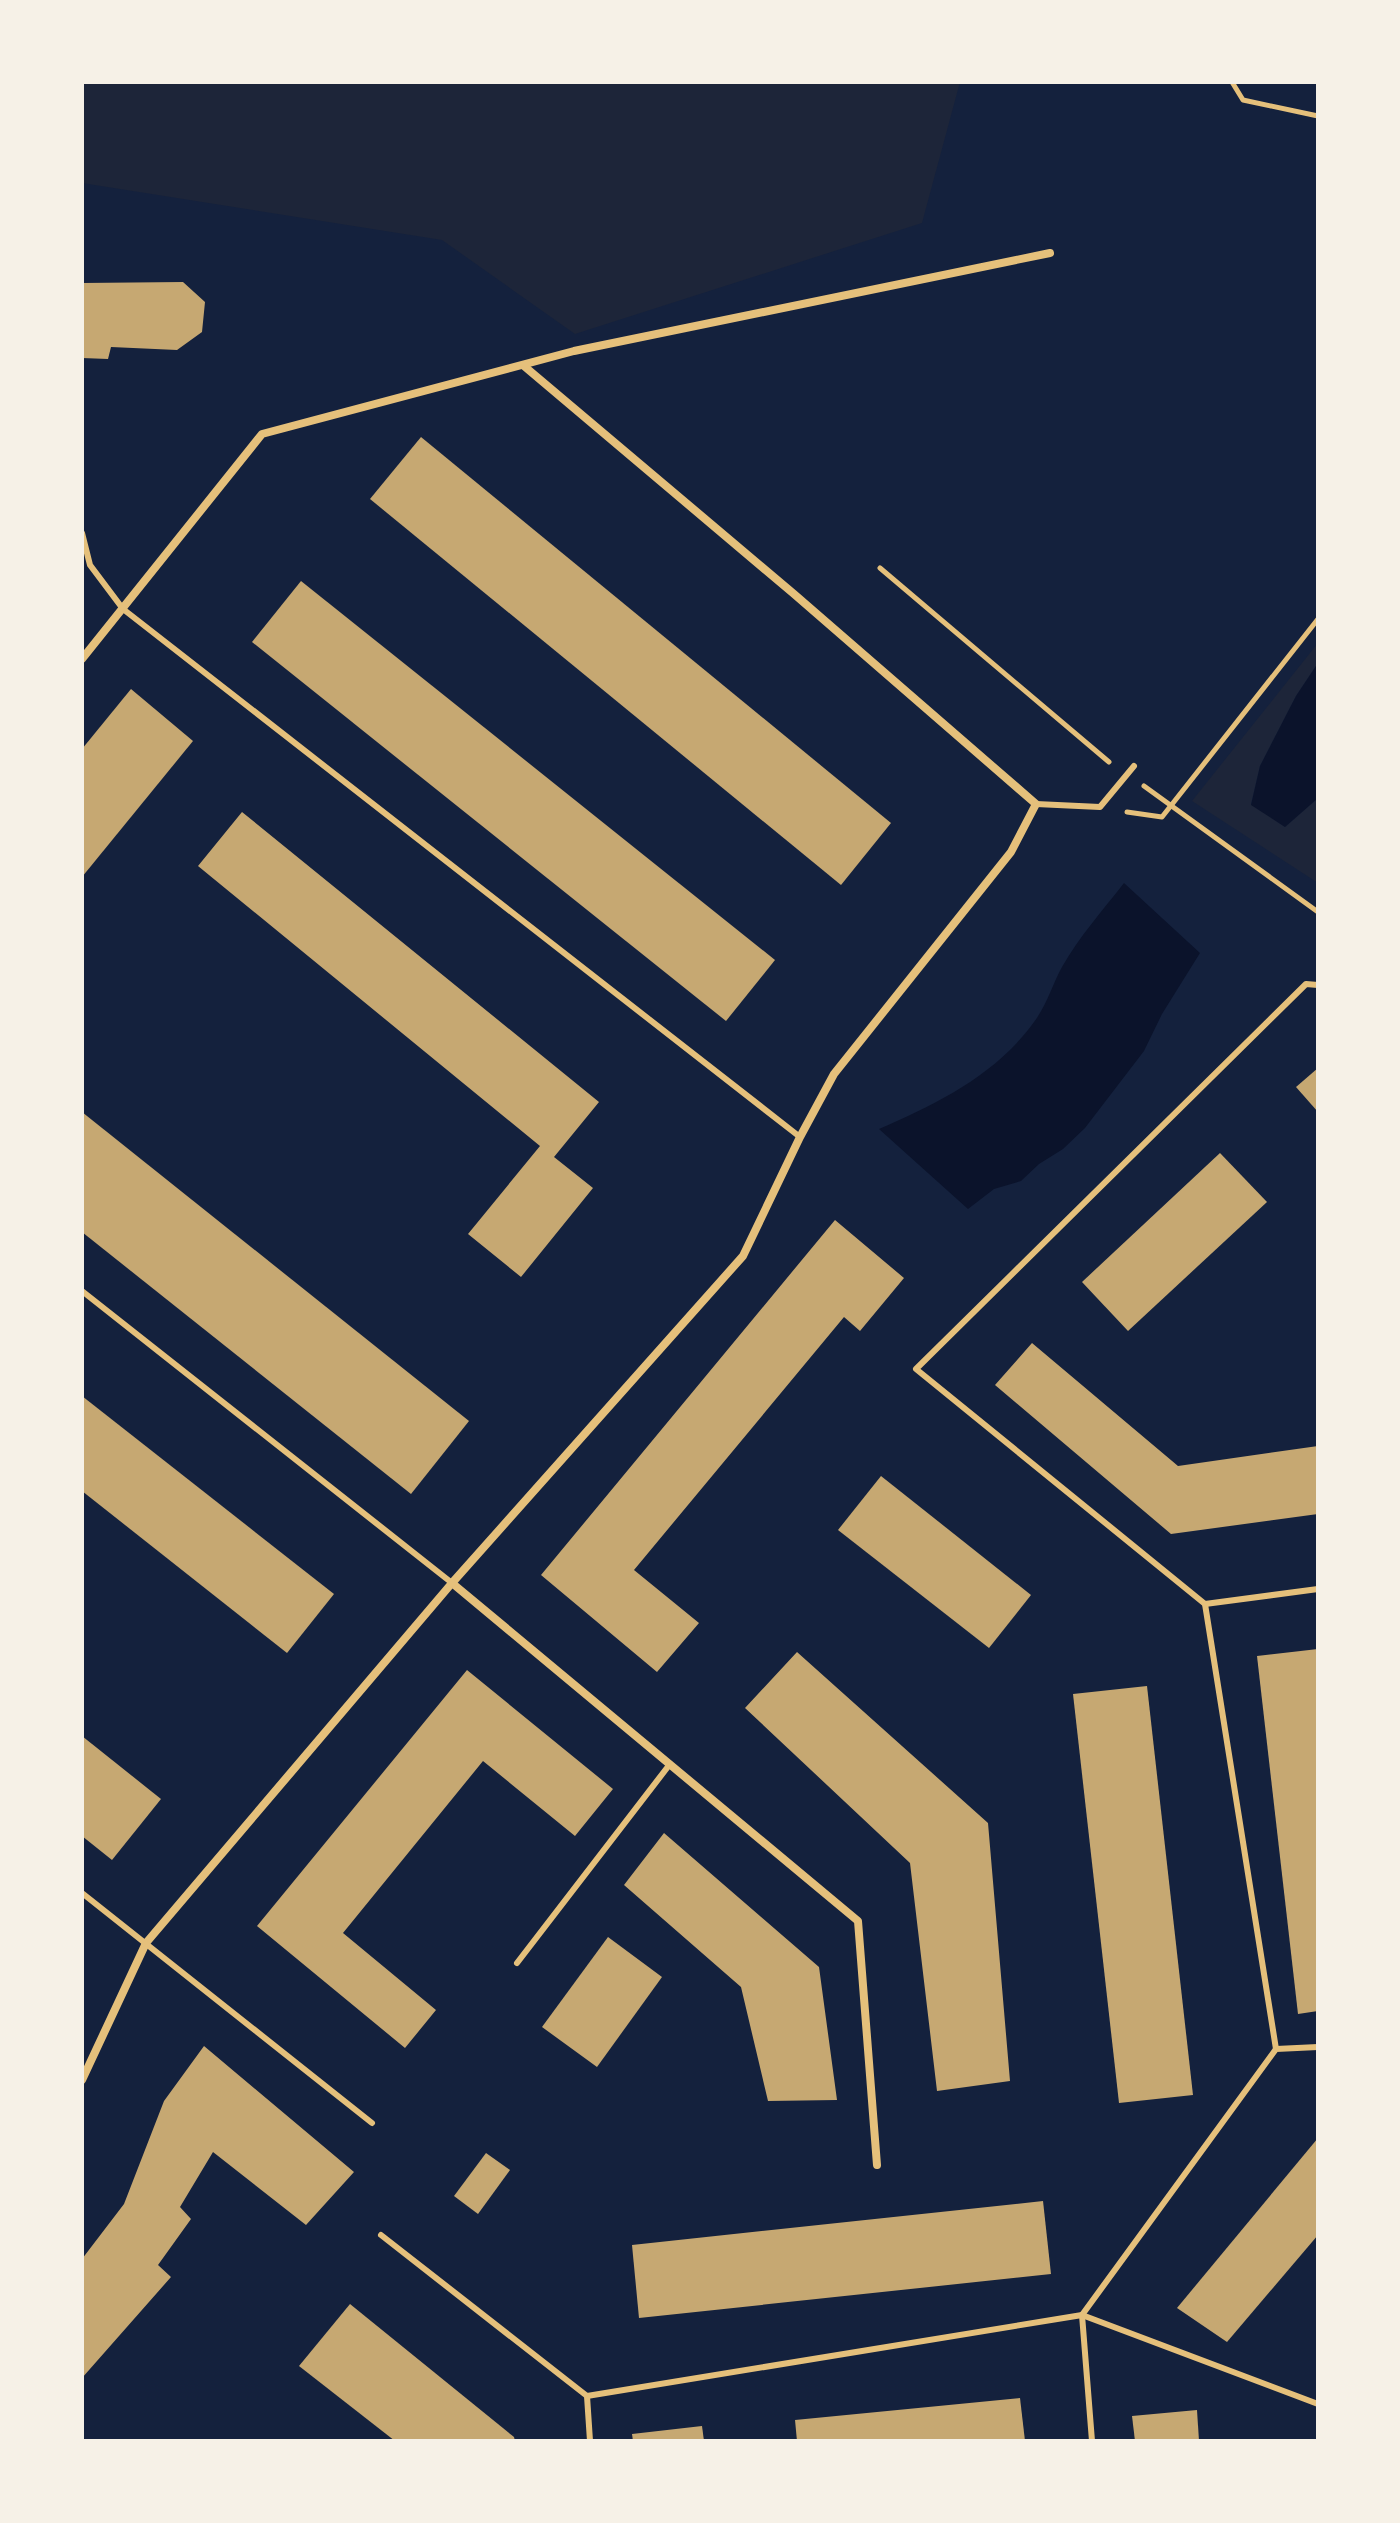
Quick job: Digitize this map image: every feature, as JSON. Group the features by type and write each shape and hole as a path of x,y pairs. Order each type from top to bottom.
{"street":[{"path":"82,659 262,434 574,351 1050,253"},
{"path":"82,2080 146,1943 452,1583 743,1256 834,1074 1011,852 1036,804 524,366"},
{"path":"452,1583 858,1921 877,2165"}],"lane":[{"path":"82,533 90,565 123,609 800,1137"},
{"path":"1036,804 1100,807 1134,766"},
{"path":"1092,2441 1082,2315 1276,2049 1205,1604 916,1369 1306,984 1318,985"},
{"path":"82,1291 452,1583"},
{"path":"1205,1604 1318,1589"},
{"path":"517,1963 670,1764"},
{"path":"82,1893 372,2123"},
{"path":"1276,2049 1318,2047"},
{"path":"381,2235 587,2396 1082,2315 1318,2404"},
{"path":"587,2396 590,2441"}],"path":[{"path":"1232,82 1243,100 1318,116"},
{"path":"880,568 1105,759 1318,912"},
{"path":"1100,807 1162,817 1318,619"}],"shaded area":[{"path":"82,82 960,82 922,223 575,334 442,240 82,183"},
{"path":"1318,643 1318,663 1296,696 1260,766 1251,804 1285,827 1318,798 1318,883 1192,801"},
{"path":"1318,663 1318,798 1285,827 1251,805 1260,766 1296,696"},
{"path":"1124,883 1200,953 1162,1014 1144,1051 1085,1128 1021,1181 994,1189 968,1209 879,1129 964,1086 1019,1041 1039,1015 1076,945"}],"building":[{"path":"183,282 205,302 202,332 177,350 111,347 108,359 82,358 82,283"},
{"path":"421,437 891,823 841,885 370,499"},
{"path":"301,581 775,960 726,1021 252,642"},
{"path":"131,689 193,741 82,877 82,749"},
{"path":"242,812 599,1102 554,1157 593,1188 521,1277 468,1234 540,1146 198,866"},
{"path":"1318,1068 1318,1112 1296,1087"},
{"path":"82,1112 469,1421 411,1494 82,1232"},
{"path":"1220,1153 1267,1202 1128,1331 1082,1282"},
{"path":"835,1220 904,1278 860,1331 844,1317 634,1570 699,1623 657,1672 541,1575"},
{"path":"1032,1343 1178,1466 1318,1446 1318,1514 1171,1534 995,1385"},
{"path":"82,1396 334,1594 287,1653 82,1491"},
{"path":"881,1476 1031,1595 989,1648 838,1530"},
{"path":"1318,1649 1318,2011 1298,2014 1257,1656"},
{"path":"797,1652 988,1823 1010,2081 937,2091 910,1863 745,1708"},
{"path":"467,1670 613,1789 575,1836 483,1761 343,1933 436,2010 405,2048 257,1926"},
{"path":"1147,1686 1193,2095 1119,2103 1073,1694"},
{"path":"82,1736 161,1799 112,1860 82,1836"},
{"path":"664,1833 819,1967 837,2100 768,2101 741,1987 624,1885"},
{"path":"608,1937 662,1977 597,2067 542,2027"},
{"path":"204,2046 354,2172 306,2225 213,2152 180,2207 191,2219 158,2265 171,2277 82,2378 82,2259 124,2204 164,2101"},
{"path":"1318,2138 1318,2235 1227,2342 1177,2308"},
{"path":"486,2153 510,2170 478,2214 454,2196"},
{"path":"1043,2201 1051,2274 639,2318 632,2245"},
{"path":"350,2304 514,2437 515,2441 395,2441 299,2366"},
{"path":"1020,2398 1025,2441 797,2441 795,2420"},
{"path":"1197,2410 1199,2441 1135,2441 1132,2416"},
{"path":"702,2426 704,2441 633,2441 632,2434"}]}
